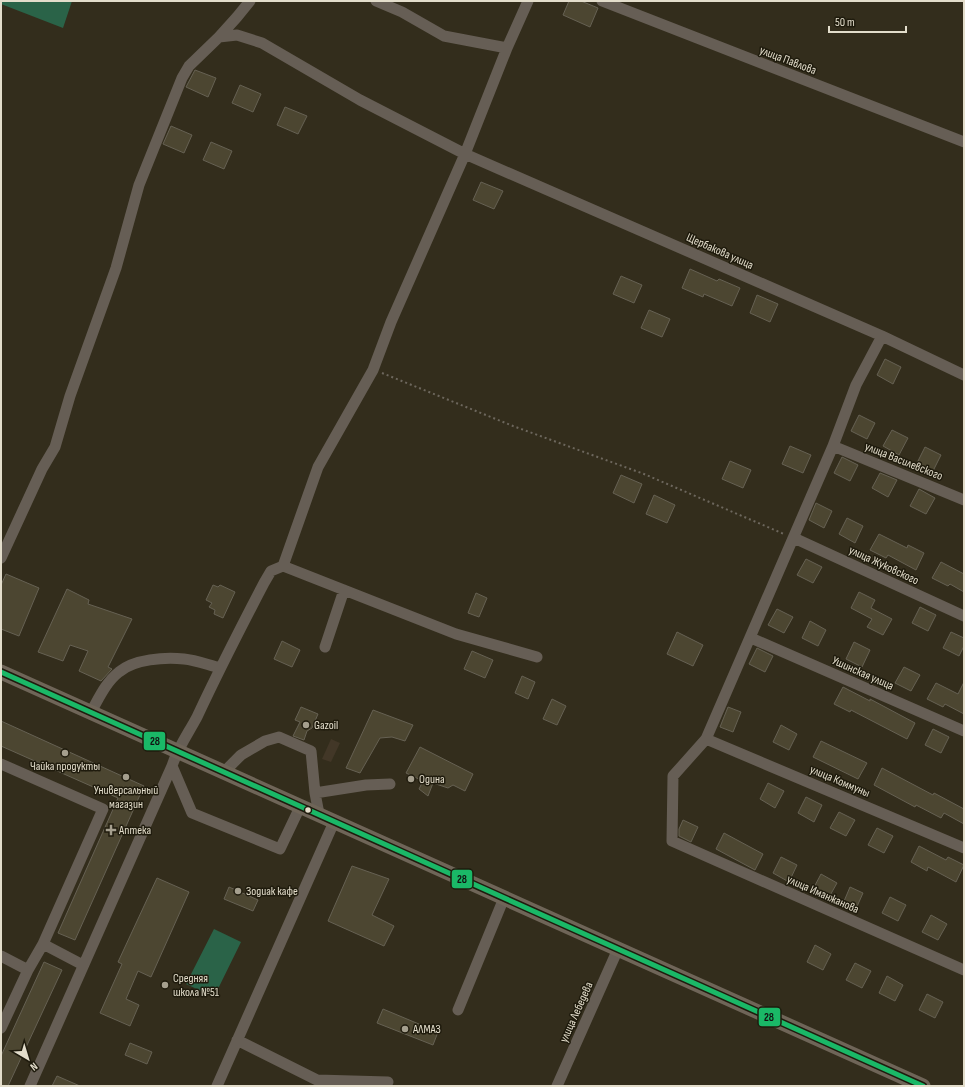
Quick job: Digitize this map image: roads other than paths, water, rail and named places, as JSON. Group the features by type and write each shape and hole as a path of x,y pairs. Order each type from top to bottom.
{"main road":[{"path":"1,672 923,1086"}],"street":[{"path":"1,558 42,469 55,447 70,396 116,268 139,185 182,78 189,66 219,37 250,1"},
{"path":"376,1 402,12 444,36 507,48"},
{"path":"283,566 318,467 373,370 391,322 465,154 507,48 528,1"},
{"name":"улица Павлова","path":"602,1 964,142"},
{"name":"Щербакова улица","path":"219,37 236,36 262,43 360,100 465,154 882,336 964,374"},
{"path":"706,739 834,446 856,385 882,336"},
{"name":"улица Василевского","path":"834,446 964,500"},
{"name":"улица Жуковского","path":"794,538 964,616"},
{"path":"30,1086 172,766 177,751 196,719 220,668 264,583 272,571 283,566 456,634 537,657"},
{"path":"325,647 344,590"},
{"name":"Ушинская улица","path":"751,638 964,731"},
{"path":"91,712 102,692 119,671 137,662 158,659 185,659 220,668"},
{"path":"224,772 241,755 265,741 279,737 311,751 315,793 319,814"},
{"name":"улица Иманжанова","path":"706,739 673,776 672,841 964,970"},
{"name":"улица Коммуны","path":"706,739 964,848"},
{"path":"1,764 103,810 43,944 28,970 1,1028"},
{"path":"172,766 192,813 280,849 300,807"},
{"path":"315,793 366,785 390,784"},
{"path":"217,1086 334,822"},
{"path":"458,1010 504,898"},
{"path":"43,944 83,965"},
{"name":"улица Лебедева","path":"557,1086 618,949"},
{"path":"1,956 28,970"},
{"path":"237,1040 317,1080 389,1085"}],"place":[{"name":"Gazoil","path":"306,725"},
{"name":"Чайка продукты","path":"65,753"},
{"name":"Универсальный магазин","path":"126,777"},
{"name":"Одина","path":"411,779"},
{"name":"Аптека","path":"111,830"},
{"name":"Зодиак кафе","path":"238,891"},
{"name":"Средняя школа №51","path":"165,985"},
{"name":"АЛМАЗ","path":"405,1029"}]}
